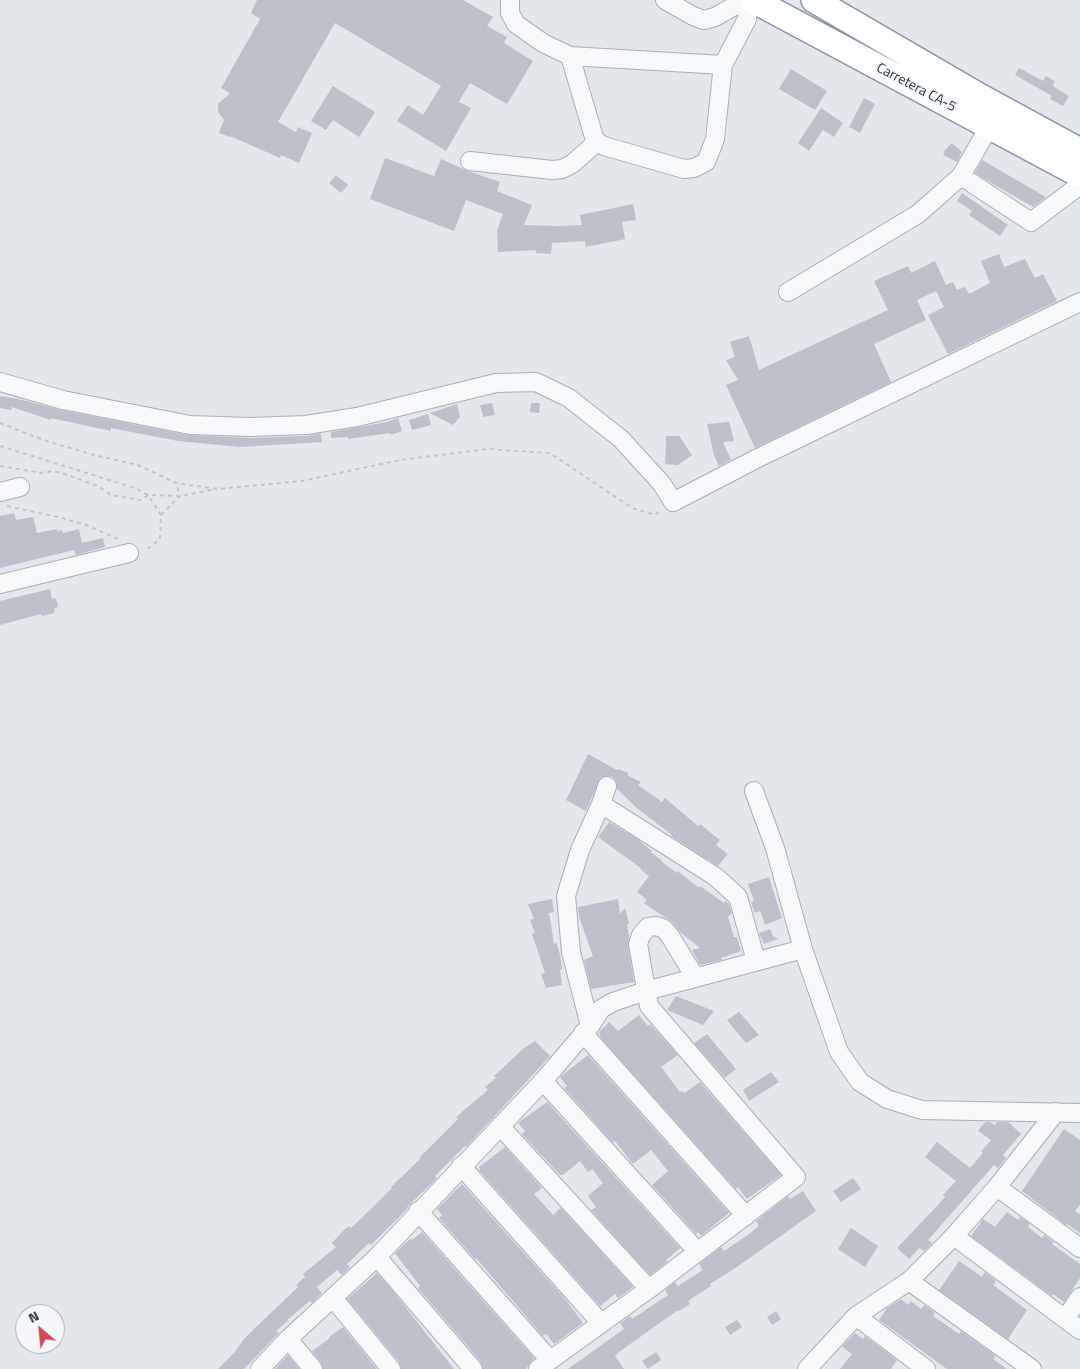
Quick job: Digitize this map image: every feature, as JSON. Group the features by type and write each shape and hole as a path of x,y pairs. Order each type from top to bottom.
{"highway":[{"name":"Carretera CA-5","path":"753,0 963,100 1080,151"},
{"name":"Carretera CA-5","path":"814,0 963,100 989,127 1080,175"}],"street":[{"path":"510,0 510,12 516,24 543,43 570,56 723,65"},
{"path":"666,0 693,16 704,20 715,17 745,0"},
{"path":"570,56 597,142 604,146 684,169 694,168 706,162 715,139 723,65 747,19 749,0"},
{"path":"788,292 918,214 961,176 989,127"},
{"path":"470,161 552,170 562,169 572,164 597,142"},
{"path":"961,176 1031,222 1080,185"},
{"path":"0,382 63,400 190,425 250,428 306,425 358,417 496,383 536,382 569,398 622,439 662,484 673,502 756,459 1080,302"},
{"path":"0,492 20,487"},
{"path":"0,584 129,553"},
{"path":"607,786 580,850 566,896 572,952 586,1029 746,1216"},
{"path":"754,791 775,848 803,949 839,1052 860,1082 887,1099 922,1110 1080,1113"},
{"path":"601,804 716,877 738,897 756,962"},
{"path":"418,1211 544,1364 649,1289 796,1176 649,1006 638,944 641,935 648,927 657,926 664,929 695,977"},
{"path":"260,1369 288,1339 376,1257 543,1081 601,1009 613,1002 646,991 803,949"},
{"path":"543,1081 698,1252"},
{"path":"812,1368 856,1316 909,1281 954,1236 997,1187 1056,1112"},
{"path":"500,1126 649,1289"},
{"path":"461,1166 601,1323"},
{"path":"997,1187 1080,1248"},
{"path":"954,1236 1080,1330"},
{"path":"376,1257 473,1369"},
{"path":"909,1281 1032,1369"},
{"path":"1064,1319 1080,1297"},
{"path":"333,1298 391,1369"},
{"path":"856,1316 926,1369"},
{"path":"288,1339 313,1369"}],"path":[{"path":"0,423 52,443 138,465 176,482 218,489"},
{"path":"0,446 136,488 148,495 161,516 160,539 149,548 129,553 129,543 86,525 0,504"},
{"path":"0,466 41,473 53,471 62,473 98,486 111,495 141,500 148,495 180,496 218,489 302,481 400,460 488,449 550,453 632,508 656,515 673,502"},
{"path":"176,482 180,496"},
{"path":"161,516 180,496"}],"building":[{"path":"257,0 463,0 493,17 487,26 507,37 504,43 533,61 507,104 470,83 459,102 471,108 446,151 397,121 408,105 423,115 441,86 335,23 278,122 296,132 298,127 312,133 299,163 281,155 280,158 219,133 224,120 218,112 218,104 230,93 221,88 260,19 251,13"},
{"path":"1019,68 1043,81 1046,76 1055,81 1053,86 1069,96 1063,106 1050,99 1052,96 1015,75"},
{"path":"791,69 827,91 815,110 779,89"},
{"path":"333,86 375,112 359,137 333,120 326,130 311,121"},
{"path":"864,98 875,104 860,133 849,127"},
{"path":"821,108 843,123 834,137 823,130 809,151 798,143"},
{"path":"952,143 962,152 957,162 943,155 944,151"},
{"path":"385,158 434,176 441,159 500,182 497,191 532,205 524,225 582,225 580,215 633,204 636,220 622,222 625,239 586,247 585,241 552,243 551,254 536,253 536,250 498,252 497,230 503,214 466,200 454,231 370,199"},
{"path":"982,160 1046,197 1033,207 988,181 975,173"},
{"path":"336,175 348,185 341,193 329,183"},
{"path":"962,193 1008,225 1000,236 969,215 972,211 957,201"},
{"path":"999,254 1004,267 1025,259 1035,278 1043,274 1057,301 948,354 928,315 944,307 936,291 917,300 926,320 874,344 891,382 755,448 726,385 738,380 726,360 735,357 730,342 749,336 759,370 888,310 874,281 908,266 911,273 935,261 946,285 953,282 957,290 965,287 969,294 990,283 981,261"},
{"path":"0,396 188,435 250,438 306,436 321,433 322,442 240,447 178,441 111,428 111,431 51,418 51,420 12,407 11,410 0,408"},
{"path":"492,403 495,415 483,417 480,405"},
{"path":"531,403 540,403 539,413 530,412"},
{"path":"457,404 460,417 453,425 430,413"},
{"path":"428,414 431,425 412,430 409,420"},
{"path":"398,418 402,431 391,435 390,433 348,439 348,437 331,438 331,432 387,422"},
{"path":"729,422 734,441 723,442 731,460 719,466 714,455 707,424"},
{"path":"666,436 679,436 692,455 678,465 665,464"},
{"path":"14,513 16,520 33,517 37,533 57,529 57,531 62,530 63,533 79,529 82,543 103,538 105,547 76,555 74,550 0,568 0,516"},
{"path":"50,589 52,599 56,598 58,607 54,608 55,613 42,616 41,614 0,625 0,601"},
{"path":"588,754 617,770 629,773 627,775 641,782 638,785 662,802 665,798 698,826 700,824 720,840 716,845 728,854 718,866 671,836 617,789 615,779 611,776 600,778 586,811 566,800"},
{"path":"609,822 637,839 677,873 678,871 699,888 700,886 724,903 725,901 729,904 732,913 728,917 734,937 737,937 741,951 721,958 722,960 700,965 692,950 700,948 681,933 672,922 644,903 647,900 637,892 649,876 598,837"},
{"path":"769,877 782,918 765,925 760,911 755,913 751,902 754,901 748,884"},
{"path":"552,899 554,912 549,913 554,944 557,943 560,955 562,985 546,988 541,974 545,973 532,934 535,933 530,920 534,919 528,904"},
{"path":"618,899 620,914 625,908 629,924 627,924 628,946 634,982 591,989 584,960 593,956 579,917 578,907"},
{"path":"770,929 773,936 778,939 764,944 759,933"},
{"path":"676,996 714,1011 703,1025 667,1010"},
{"path":"739,1012 759,1035 746,1043 727,1020"},
{"path":"639,1015 648,1026 650,1024 678,1055 661,1067 680,1092 684,1093 700,1082 781,1175 747,1199 601,1038 599,1032 609,1022 618,1031"},
{"path":"707,1034 736,1069 725,1078 694,1043"},
{"path":"535,1041 550,1056 468,1145 435,1176 437,1178 371,1245 369,1243 347,1264 350,1267 342,1275 337,1270 317,1287 322,1293 312,1303 310,1301 287,1320 276,1331 279,1333 244,1369 218,1369 235,1352 243,1340 298,1287 296,1285 305,1277 303,1274 336,1247 332,1243 341,1233 349,1226 351,1228 374,1206 458,1119 456,1117 488,1090 485,1087 496,1078 494,1076 523,1049"},
{"path":"588,1055 729,1213 701,1236 698,1232 696,1234 652,1185 668,1171 651,1150 633,1164 615,1141 613,1143 564,1088 567,1086 560,1077"},
{"path":"771,1072 779,1082 749,1101 743,1090"},
{"path":"547,1102 680,1248 666,1260 667,1262 650,1275 591,1210 596,1207 588,1196 603,1183 592,1169 588,1172 580,1161 563,1175 560,1175 522,1134 525,1131 518,1123"},
{"path":"985,1122 990,1122 994,1125 998,1122 1008,1122 1021,1134 1003,1155 1006,1158 998,1168 994,1165 928,1240 932,1243 924,1251 919,1248 909,1259 897,1248 945,1197 943,1195 956,1181 925,1157 937,1142 970,1168 991,1140 978,1131"},
{"path":"1064,1129 1080,1140 1080,1205 1075,1211 1080,1214 1080,1233 1066,1225 1022,1191"},
{"path":"505,1147 542,1188 534,1194 553,1215 561,1208 633,1287 618,1298 615,1294 600,1306 479,1170 479,1167"},
{"path":"853,1178 861,1189 841,1202 833,1191"},
{"path":"462,1184 566,1300 583,1323 554,1344 546,1334 543,1336 439,1218 442,1215 437,1209"},
{"path":"803,1191 816,1211 710,1284 711,1286 688,1301 690,1304 678,1310 619,1352 615,1356 624,1369 568,1369 624,1329 620,1323 630,1316 632,1319 668,1295 665,1290 675,1282 678,1286 703,1270 699,1264 721,1247 724,1251 748,1235 759,1226 756,1221 788,1196 790,1199"},
{"path":"1007,1212 1018,1220 1020,1217 1030,1224 1028,1227 1042,1238 1044,1235 1054,1242 1052,1244 1080,1264 1080,1278 1064,1302 1053,1294 1052,1296 971,1236 983,1219 995,1227"},
{"path":"851,1228 878,1246 865,1267 838,1249"},
{"path":"422,1232 534,1358 526,1369 483,1369 481,1362 418,1288 420,1286 395,1253 410,1239 412,1240"},
{"path":"959,1261 982,1277 985,1272 996,1281 993,1285 1027,1310 1008,1339 939,1290"},
{"path":"377,1273 454,1369 401,1369 399,1362 347,1299"},
{"path":"901,1299 908,1305 911,1301 921,1309 924,1305 935,1313 933,1316 959,1334 961,1331 996,1356 993,1359 1007,1369 947,1369 879,1320 887,1308"},
{"path":"776,1311 781,1319 772,1325 767,1317"},
{"path":"737,1320 742,1327 730,1335 725,1327"},
{"path":"343,1327 377,1369 323,1369 321,1362 312,1351"},
{"path":"855,1333 863,1339 865,1336 897,1360 891,1369 840,1369 852,1354 842,1347"},
{"path":"656,1352 661,1360 648,1369 642,1361"},
{"path":"288,1355 299,1369 275,1369"}]}
